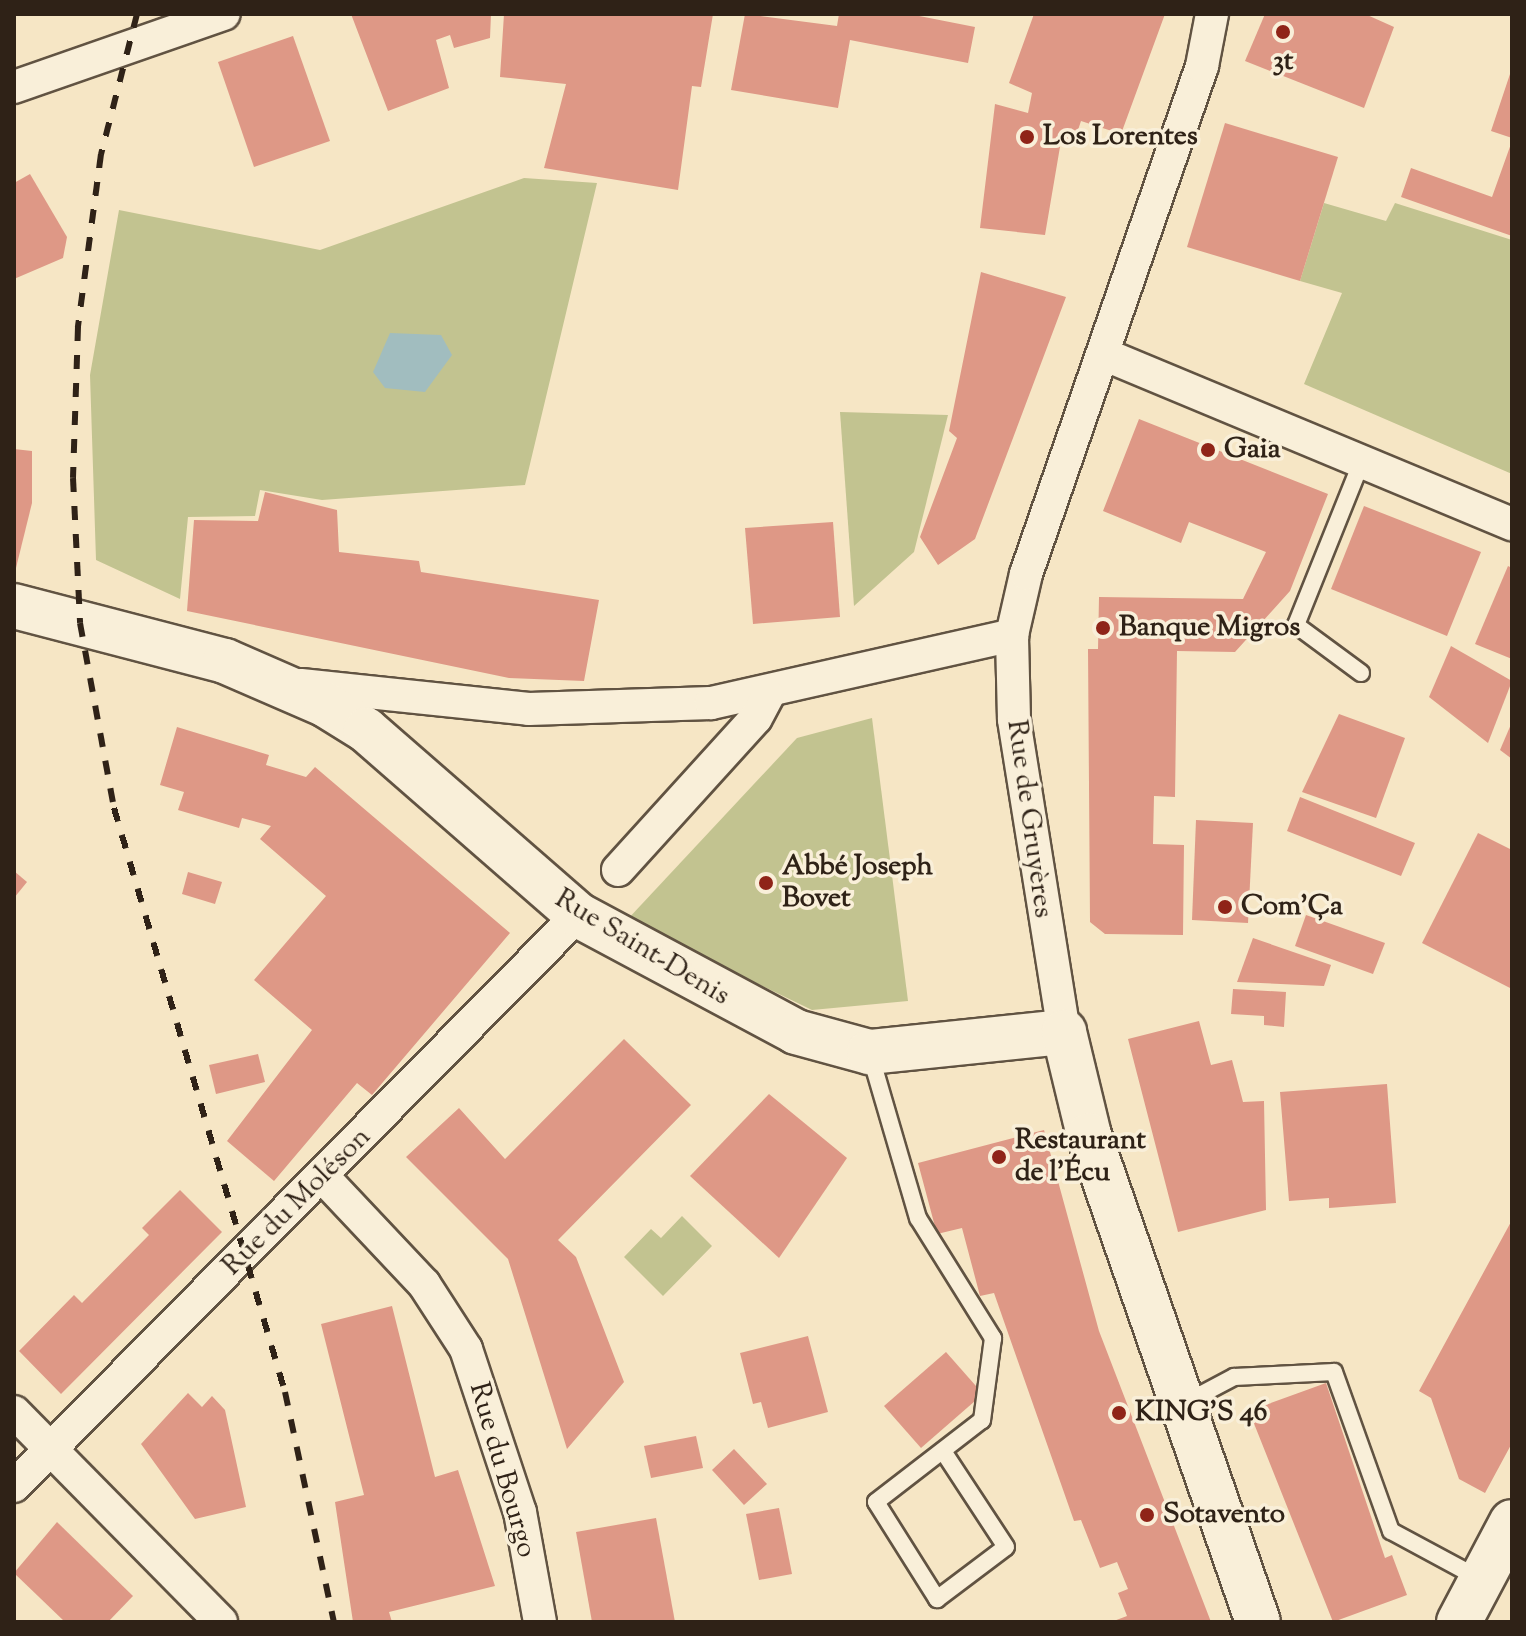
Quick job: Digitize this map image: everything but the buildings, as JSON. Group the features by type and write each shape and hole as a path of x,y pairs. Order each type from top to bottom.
{"main road":[{"name":"Rue Saint-Denis","path":"14,606 284,683 366,730 578,915 796,1032 869,1052 1064,1032"},
{"name":"Rue de Gruyères","path":"1064,1032 1089,1135 1258,1622"},
{"path":"1459,1622 1512,1522"}],"street":[{"path":"14,87 224,14"},
{"name":"Rue de Gruyères","path":"1064,1032 1014,719 1012,635 1103,354 1202,66 1212,14"},
{"path":"1103,354 1512,524"},
{"name":"Rue Saint-Denis","path":"284,683 529,709 768,695 1012,635"},
{"path":"618,870 756,718 768,695"},
{"name":"Rue du Moléson","path":"14,1486 324,1178 578,915"},
{"name":"Rue du Bourgo","path":"324,1178 424,1284 466,1349 520,1512 540,1622"},
{"path":"14,1412 221,1622"}],"lane":[{"path":"1361,463 1296,625 1361,673"},
{"path":"869,1052 918,1218 993,1338 982,1420 876,1502 937,1599 1006,1547 943,1451"},
{"path":"1183,1404 1234,1377 1334,1372 1391,1531 1482,1580"}],"green space":[{"path":"524,178 597,183 525,485 322,500 260,490 255,516 188,517 180,599 96,560 90,375 119,210 320,250"},
{"path":"1324,203 1386,221 1395,203 1512,240 1512,474 1304,384 1342,293 1300,281"},
{"path":"840,412 948,415 914,552 854,606"},
{"path":"872,718 908,1001 812,1010 627,920 797,738"},
{"path":"682,1216 712,1246 663,1296 624,1257 651,1229 661,1238"}],"water":[{"path":"390,333 441,335 452,355 425,392 385,388 373,372"}],"railway":[{"path":"137,14 101,154 78,327 73,478 80,623 114,808 285,1392 334,1622"}],"place":[{"name":"3t","path":"1283,32"},
{"name":"Los Lorentes","path":"1027,137"},
{"name":"Gaia","path":"1208,450"},
{"name":"Banque Migros","path":"1103,628"},
{"name":"Abbé Joseph Bovet","path":"766,883"},
{"name":"Com'Ça","path":"1225,907"},
{"name":"Restaurant de l'Écu","path":"999,1157"},
{"name":"KING'S 46","path":"1119,1413"},
{"name":"Sotavento","path":"1147,1515"}]}
